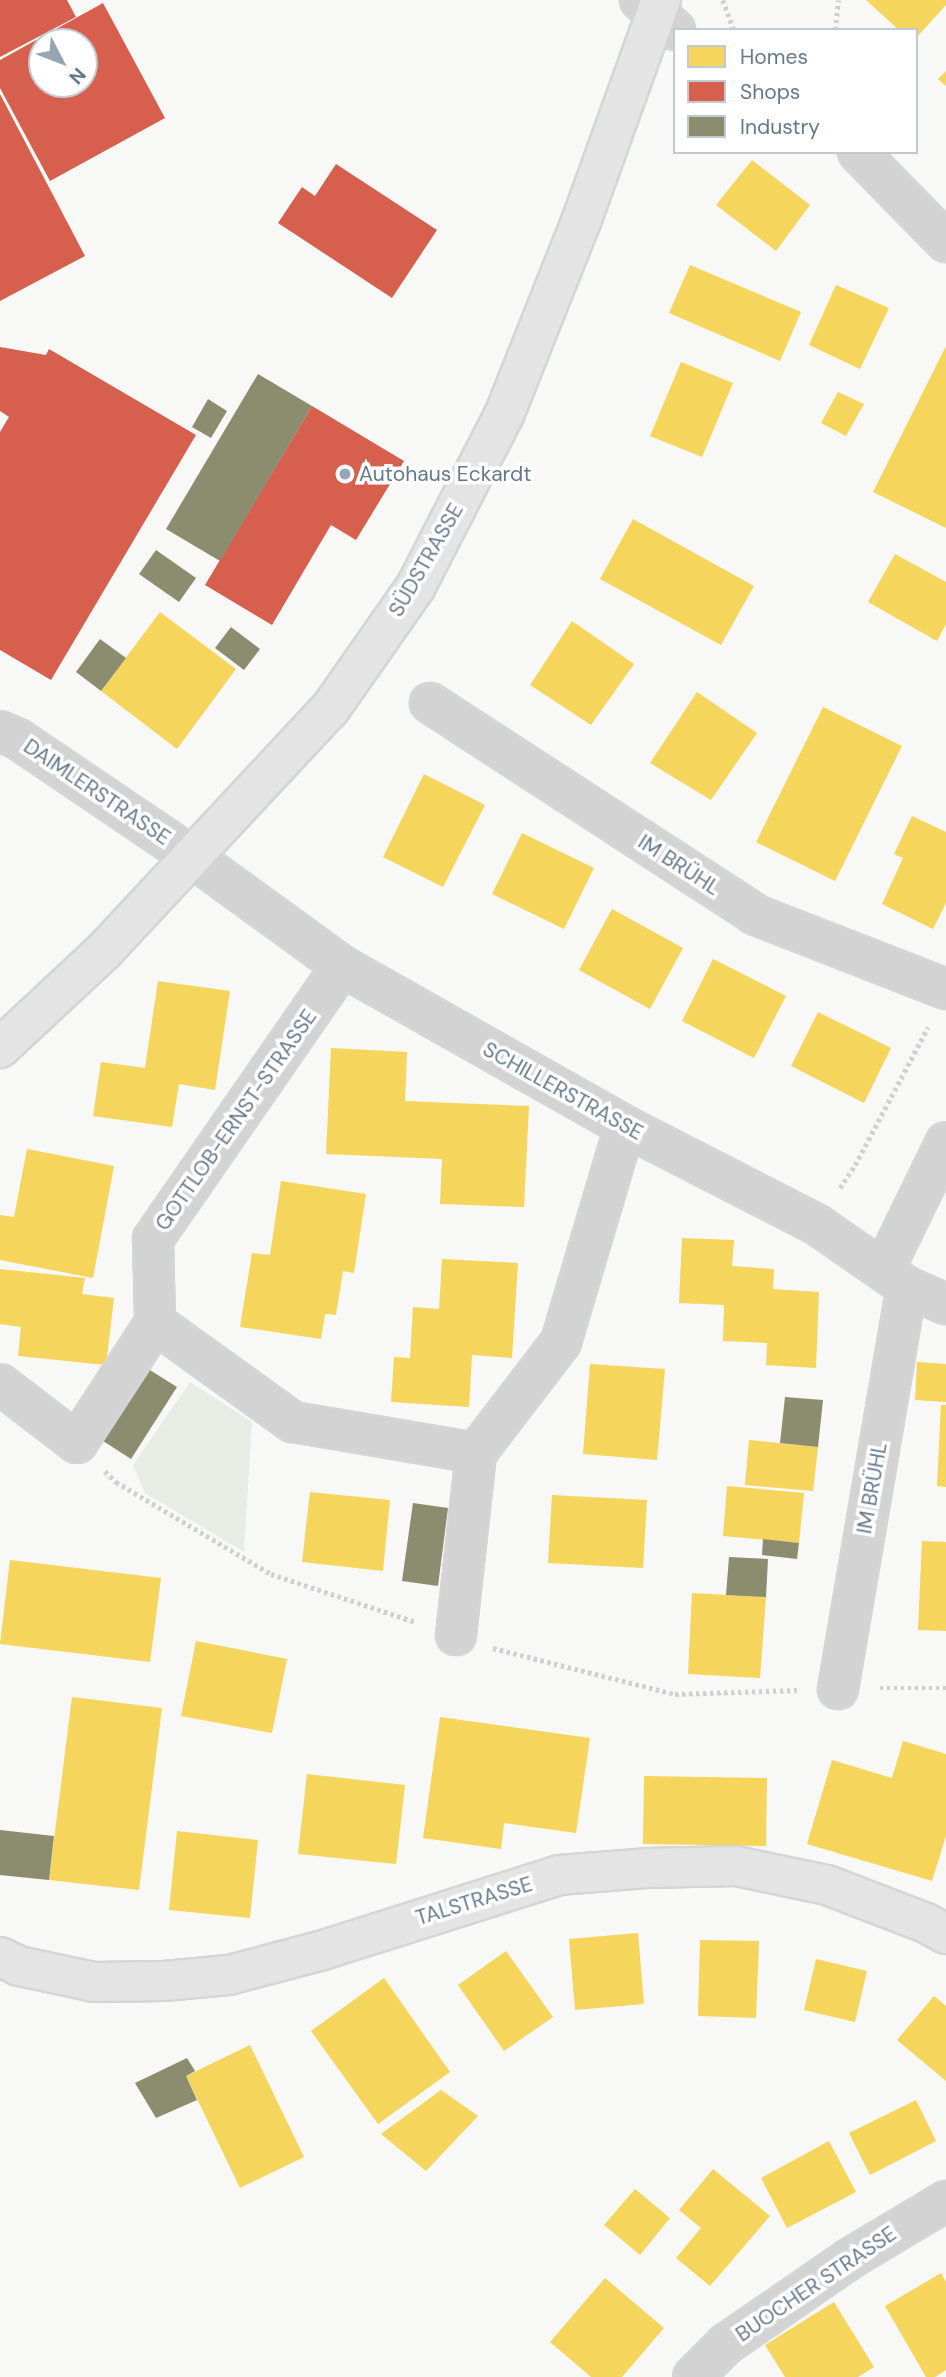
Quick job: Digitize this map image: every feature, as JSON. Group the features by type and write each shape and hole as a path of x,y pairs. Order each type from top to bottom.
{"street":[{"name":"SÜDSTRASSE","path":"0,1048 104,951 330,709 416,586 504,415 582,219 658,10"},
{"path":"861,154 946,242"},
{"name":"IM BRÜHL","path":"430,704 756,915 946,988"},
{"name":"DAIMLERSTRASSE","path":"0,731 18,739 192,857"},
{"name":"SCHILLERSTRASSE","path":"192,857 342,966 625,1126 816,1224 895,1278 946,1304"},
{"name":"GOTTLOB-ERNST-STRASSE","path":"155,1323 153,1240 342,966"},
{"path":"456,1636 475,1453 561,1342 625,1126"},
{"name":"IM BRÜHL","path":"838,1689 895,1278 946,1142"},
{"path":"0,1384 77,1443 155,1323 293,1422 475,1453"},
{"name":"TALSTRASSE","path":"0,1957 19,1966 94,1982 164,1981 229,1975 320,1951 559,1875 647,1868 736,1866 827,1885 926,1923 946,1934"},
{"name":"BUOCHER STRASSE","path":"693,2377 726,2344 849,2259 946,2200"}],"path":[{"path":"723,0 733,28"},
{"path":"835,28 838,0"},
{"path":"816,1224 855,1166 946,988"}],"shaded area":[{"path":"190,1382 252,1422 244,1552 145,1493 133,1465"}],"building: Homes":[{"path":"866,0 946,0 946,5 918,36 918,28 897,28"},
{"path":"946,71 946,86 938,79"},
{"path":"752,160 810,205 776,251 716,205"},
{"path":"690,265 801,312 780,361 669,313"},
{"path":"836,285 889,308 860,369 809,345"},
{"path":"946,346 946,528 873,492"},
{"path":"681,362 733,383 702,457 650,436"},
{"path":"838,392 864,404 846,436 821,423"},
{"path":"633,519 754,586 721,645 600,579"},
{"path":"895,554 946,582 946,624 937,641 868,602"},
{"path":"160,612 236,669 177,749 101,691"},
{"path":"572,621 634,664 591,725 530,685"},
{"path":"697,692 757,733 711,800 650,763"},
{"path":"823,707 902,746 835,881 756,842"},
{"path":"424,774 485,805 443,887 383,857"},
{"path":"912,816 946,832 946,903 933,929 882,904 903,858 894,854"},
{"path":"522,833 594,868 564,929 492,894"},
{"path":"612,909 683,948 650,1009 579,970"},
{"path":"713,959 786,996 754,1058 682,1021"},
{"path":"158,981 230,991 215,1090 179,1084 172,1127 93,1116 101,1062 145,1068"},
{"path":"818,1012 891,1048 864,1103 791,1066"},
{"path":"331,1048 407,1052 405,1101 529,1106 524,1207 440,1204 442,1159 326,1154"},
{"path":"27,1149 114,1166 93,1278 0,1260 0,1215 14,1217"},
{"path":"281,1181 366,1194 354,1273 343,1271 336,1315 325,1314 321,1339 240,1327 252,1253 270,1255"},
{"path":"682,1238 734,1240 732,1266 774,1269 773,1289 819,1292 816,1368 766,1365 767,1343 723,1341 724,1305 679,1303"},
{"path":"442,1259 518,1263 512,1358 472,1355 469,1407 391,1402 394,1357 410,1358 413,1307 439,1309"},
{"path":"0,1269 85,1278 82,1294 114,1298 106,1365 18,1356 21,1327 0,1324"},
{"path":"917,1362 946,1364 946,1402 915,1400"},
{"path":"590,1364 665,1369 657,1460 583,1454"},
{"path":"941,1405 946,1405 946,1487 937,1486"},
{"path":"749,1440 818,1447 813,1491 745,1485"},
{"path":"727,1486 804,1493 799,1543 723,1536"},
{"path":"310,1492 390,1500 383,1571 302,1562"},
{"path":"552,1495 647,1500 643,1568 548,1563"},
{"path":"922,1541 946,1542 946,1631 918,1630"},
{"path":"10,1560 161,1578 150,1662 0,1644"},
{"path":"692,1593 766,1597 760,1678 688,1674"},
{"path":"196,1641 287,1659 272,1733 181,1716"},
{"path":"72,1697 162,1708 139,1890 49,1880"},
{"path":"440,1717 590,1738 576,1833 504,1823 501,1849 423,1838"},
{"path":"903,1741 946,1754 946,1836 932,1881 807,1844 832,1760 892,1778"},
{"path":"307,1774 405,1785 396,1864 298,1854"},
{"path":"644,1776 767,1778 766,1846 643,1844"},
{"path":"177,1831 258,1840 250,1918 169,1910"},
{"path":"638,1933 644,2004 575,2010 569,1939"},
{"path":"700,1940 759,1941 756,2018 698,2016"},
{"path":"506,1951 553,2017 504,2051 458,1985"},
{"path":"816,1959 867,1971 855,2022 804,2010"},
{"path":"384,1978 450,2072 378,2124 311,2031"},
{"path":"934,1996 946,2006 946,2081 897,2040"},
{"path":"250,2045 304,2157 240,2188 186,2076"},
{"path":"441,2090 478,2116 426,2171 381,2134"},
{"path":"916,2100 936,2141 870,2175 849,2133"},
{"path":"829,2141 856,2192 787,2228 761,2178"},
{"path":"713,2169 770,2216 710,2286 676,2258 701,2228 679,2210"},
{"path":"635,2189 670,2218 640,2255 604,2225"},
{"path":"941,2273 946,2282 946,2370 935,2377 926,2377 885,2306"},
{"path":"605,2278 664,2328 622,2377 591,2377 550,2342"},
{"path":"834,2302 874,2367 858,2377 785,2377 765,2345"}],"building: Shops":[{"path":"0,0 67,0 76,17 55,28 28,28 28,42 0,57"},
{"path":"103,3 165,118 50,181 0,88 0,60 28,45 28,98 98,98 98,28 58,28"},
{"path":"0,94 85,256 0,301"},
{"path":"336,164 437,230 392,298 278,223 302,187 315,196"},
{"path":"0,347 46,355 49,349 196,435 51,680 0,650 0,432 9,417 0,411"},
{"path":"312,406 404,461 356,540 331,525 272,625 205,585"}],"building: Industry":[{"path":"258,374 312,406 220,561 166,529"},
{"path":"208,399 227,411 211,438 192,427"},
{"path":"156,550 196,578 179,602 139,574"},
{"path":"231,627 260,649 244,670 215,648"},
{"path":"100,639 126,658 101,691 76,672"},
{"path":"145,1367 177,1387 131,1459 100,1439"},
{"path":"785,1397 823,1400 818,1447 780,1443"},
{"path":"413,1503 448,1508 438,1586 402,1581"},
{"path":"763,1539 799,1543 797,1559 762,1555"},
{"path":"729,1557 768,1559 766,1597 726,1595"},
{"path":"0,1830 54,1836 49,1880 0,1875"},
{"path":"187,2058 195,2071 186,2076 197,2100 156,2118 135,2083"}],"place":[{"name":"Autohaus Eckardt","path":"345,474"}]}
